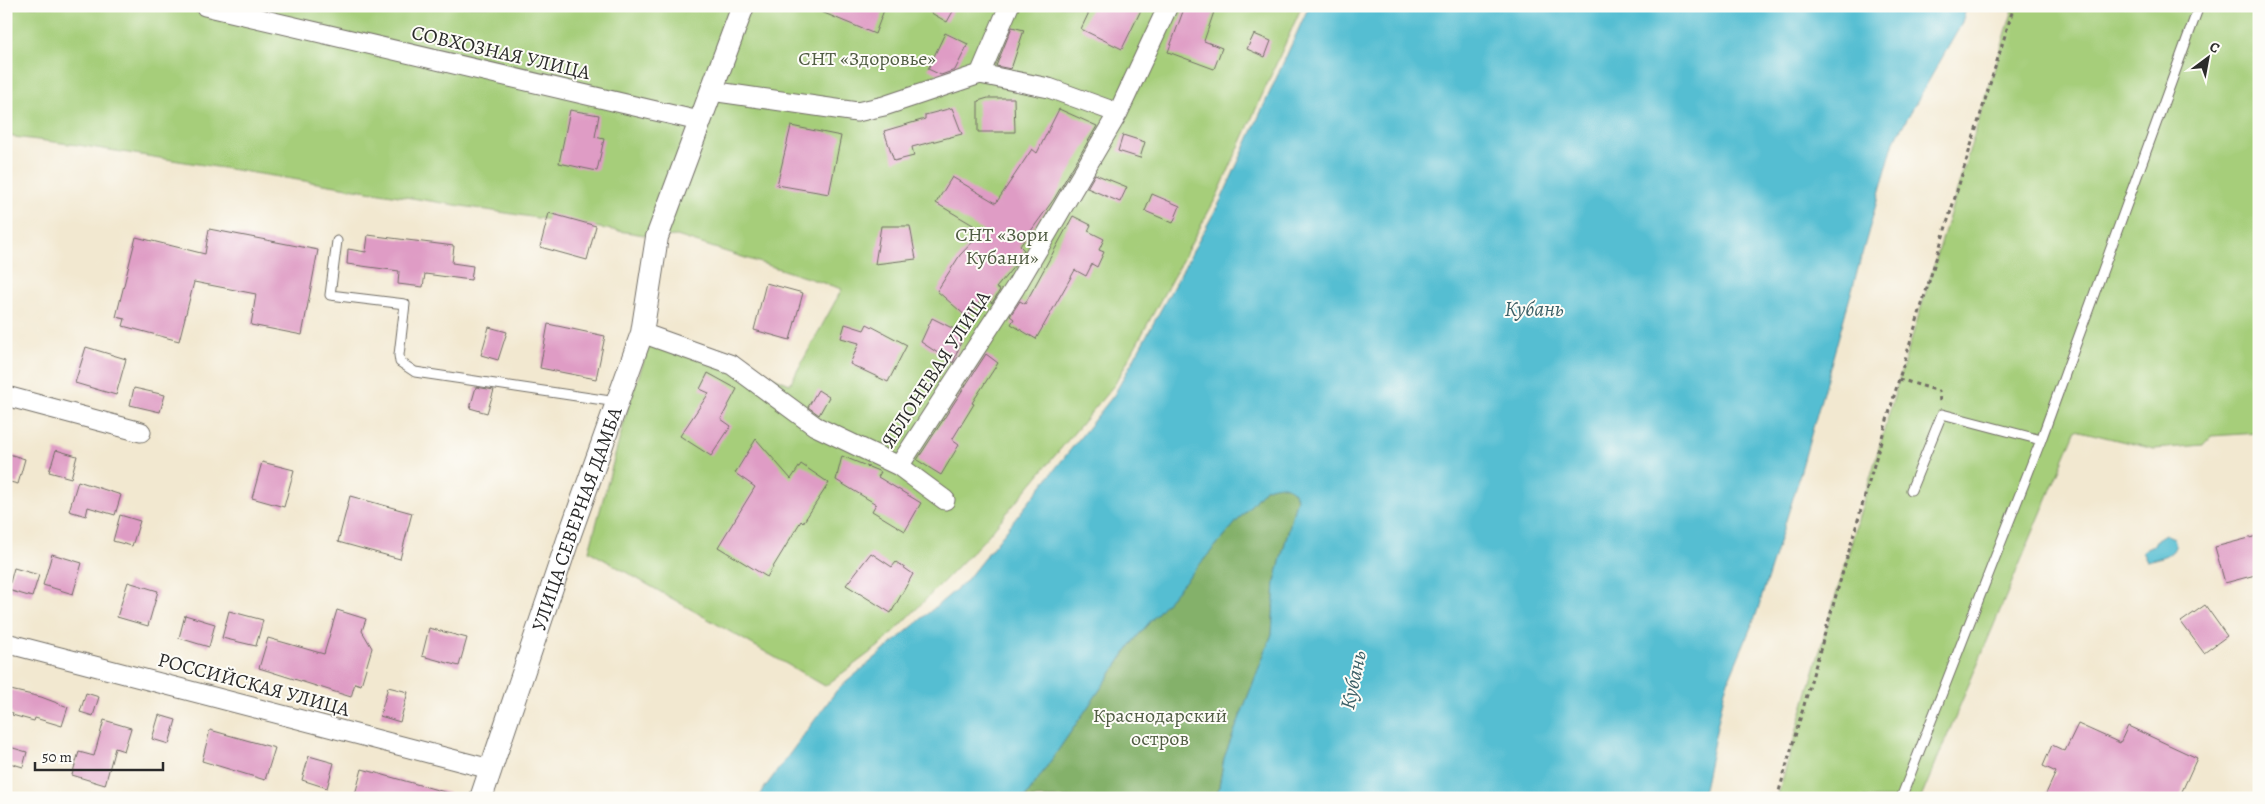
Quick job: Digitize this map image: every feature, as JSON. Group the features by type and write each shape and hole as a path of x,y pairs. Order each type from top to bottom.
{"street":[{"name":"СОВХОЗНАЯ УЛИЦА","path":"205,6 699,121"},
{"name":"УЛИЦА СЕВЕРНАЯ ДАМБА","path":"481,798 642,333 657,237 743,6"},
{"path":"980,74 1009,6"},
{"name":"ЯБЛОНЕВАЯ УЛИЦА","path":"899,466 1015,288 1118,113 1168,6"},
{"path":"711,90 857,112 884,106 980,74 1049,88 1118,113"},
{"name":"ЯБЛОНЕВАЯ УЛИЦА","path":"642,333 732,365 815,426 899,466 945,500"},
{"path":"6,396 141,432"},
{"name":"РОССИЙСКАЯ УЛИЦА","path":"6,643 490,769"}],"lane":[{"path":"1901,798 2041,440 2199,6"},
{"path":"337,241 330,295 404,304 399,355 400,362 408,368 415,372 618,402"},
{"path":"1911,490 1942,414 2041,440"}],"path":[{"path":"1777,798 1899,379 2014,6"},
{"path":"1899,379 1938,391 1942,414"}],"green space":[{"name":"СНТ «Зори Кубани»","path":"6,6 1302,6 1217,196 1115,384 985,539 883,643 825,686 589,551 629,404 649,346 658,331 790,384 842,289 677,236 657,237 78,145 6,136"},
{"path":"2014,6 2259,6 2259,433 2211,436 2203,445 2154,449 2076,430 1921,798 1777,798 1899,379"},
{"name":"Краснодарский остров","path":"1276,485 1289,488 1297,498 1275,581 1272,634 1224,758 1217,798 1025,798 1135,639 1265,489"}],"water":[{"name":"Кубань","path":"1309,6 1967,6 1961,25 1894,141 1794,495 1756,615 1725,689 1702,798 1217,798 1224,758 1272,634 1275,581 1297,498 1287,487 1275,486 1265,489 1135,639 1025,798 757,798 837,690 965,582 1114,395 1221,200"},
{"path":"2165,534 2174,538 2175,544 2172,552 2157,559 2147,561 2142,551 2153,546 2157,539"}],"building":[{"path":"807,6 874,6 884,10 875,34"},
{"path":"919,6 956,6 947,22"},
{"path":"1092,6 1143,6 1122,49 1081,29"},
{"path":"1185,6 1216,6 1204,41 1222,48 1214,69 1168,52"},
{"path":"1012,27 1024,30 1011,69 996,66"},
{"path":"945,33 968,44 955,70 941,75 928,69"},
{"path":"1254,34 1271,41 1265,57 1247,49"},
{"path":"988,98 1014,98 1015,132 978,132 978,101"},
{"path":"952,108 962,134 912,147 914,156 894,161 884,131 925,119 925,115"},
{"path":"1059,109 1097,126 1054,199 1020,246 1024,250 1016,264 996,288 1000,290 992,303 984,297 967,317 937,291 960,255 983,231 936,203 952,177 996,203 1032,149 1037,153"},
{"path":"570,110 599,115 595,137 604,139 597,171 559,163"},
{"path":"791,126 841,136 829,194 777,185"},
{"path":"1123,135 1145,142 1140,158 1118,151"},
{"path":"1095,174 1127,187 1120,202 1087,188"},
{"path":"1152,194 1180,206 1173,223 1145,211"},
{"path":"549,213 596,226 587,260 540,247"},
{"path":"1073,216 1091,225 1088,231 1104,239 1099,250 1104,252 1097,267 1092,264 1086,276 1075,270 1036,339 1011,324 1014,319 1010,316 1020,301 1025,304"},
{"path":"881,226 910,226 916,259 875,264"},
{"path":"209,229 318,250 302,335 251,325 256,294 194,282 179,341 123,326 125,319 116,317 136,237 205,254"},
{"path":"368,235 454,246 452,263 473,266 471,280 425,274 423,287 398,284 399,271 347,264 348,249 366,252"},
{"path":"766,283 803,293 790,340 754,330"},
{"path":"932,318 964,334 953,363 921,342"},
{"path":"548,324 605,336 596,379 540,368"},
{"path":"845,324 864,330 867,324 907,345 888,382 850,364 859,343 841,338"},
{"path":"489,327 507,332 498,360 481,355"},
{"path":"86,347 126,359 116,395 75,383"},
{"path":"986,354 998,363 972,403 974,404 952,440 959,445 941,475 917,460"},
{"path":"708,373 737,389 721,419 731,426 711,456 680,436 709,393 700,389"},
{"path":"476,387 494,390 487,413 470,408"},
{"path":"134,388 165,395 160,412 130,405"},
{"path":"818,390 829,397 819,415 808,407"},
{"path":"756,439 791,479 801,464 829,483 803,523 801,521 767,577 718,547 755,487 735,473"},
{"path":"56,450 77,456 71,478 49,472"},
{"path":"6,453 25,459 18,484 6,481"},
{"path":"842,456 881,472 878,477 921,503 905,531 872,511 876,504 836,480"},
{"path":"262,462 294,470 284,507 252,498"},
{"path":"78,481 121,495 115,515 88,507 86,516 69,511"},
{"path":"350,496 412,513 400,559 338,542"},
{"path":"120,515 140,521 132,546 113,541"},
{"path":"2257,536 2259,574 2225,583 2215,547"},
{"path":"871,553 892,567 896,562 913,574 891,613 846,585"},
{"path":"52,554 82,563 73,594 43,585"},
{"path":"14,568 39,575 32,597 8,590"},
{"path":"128,582 158,591 148,626 117,617"},
{"path":"2205,605 2227,636 2204,653 2181,622"},
{"path":"337,610 366,619 362,631 372,648 361,685 355,683 351,697 259,668 268,638 324,654"},
{"path":"229,611 263,620 256,646 222,638"},
{"path":"185,615 215,624 209,647 179,638"},
{"path":"429,628 467,638 459,666 422,656"},
{"path":"388,687 408,692 400,722 380,716"},
{"path":"6,689 41,697 68,707 62,726 35,718 34,721 12,715 13,713 6,711"},
{"path":"86,693 99,697 93,716 80,712"},
{"path":"159,715 176,720 169,744 152,739"},
{"path":"104,720 131,728 124,751 115,748 105,785 72,775 79,752 94,756"},
{"path":"2078,724 2120,743 2128,726 2197,758 2179,798 2044,798 2056,772 2043,766 2052,745 2065,751"},
{"path":"210,730 275,748 265,780 202,761"},
{"path":"6,746 27,752 23,767 6,762"},
{"path":"309,756 334,763 327,788 302,780"},
{"path":"362,769 452,794 452,798 354,798"}],"park label":[{"name":"СНТ «Здоровье»","path":"867,58"}]}
